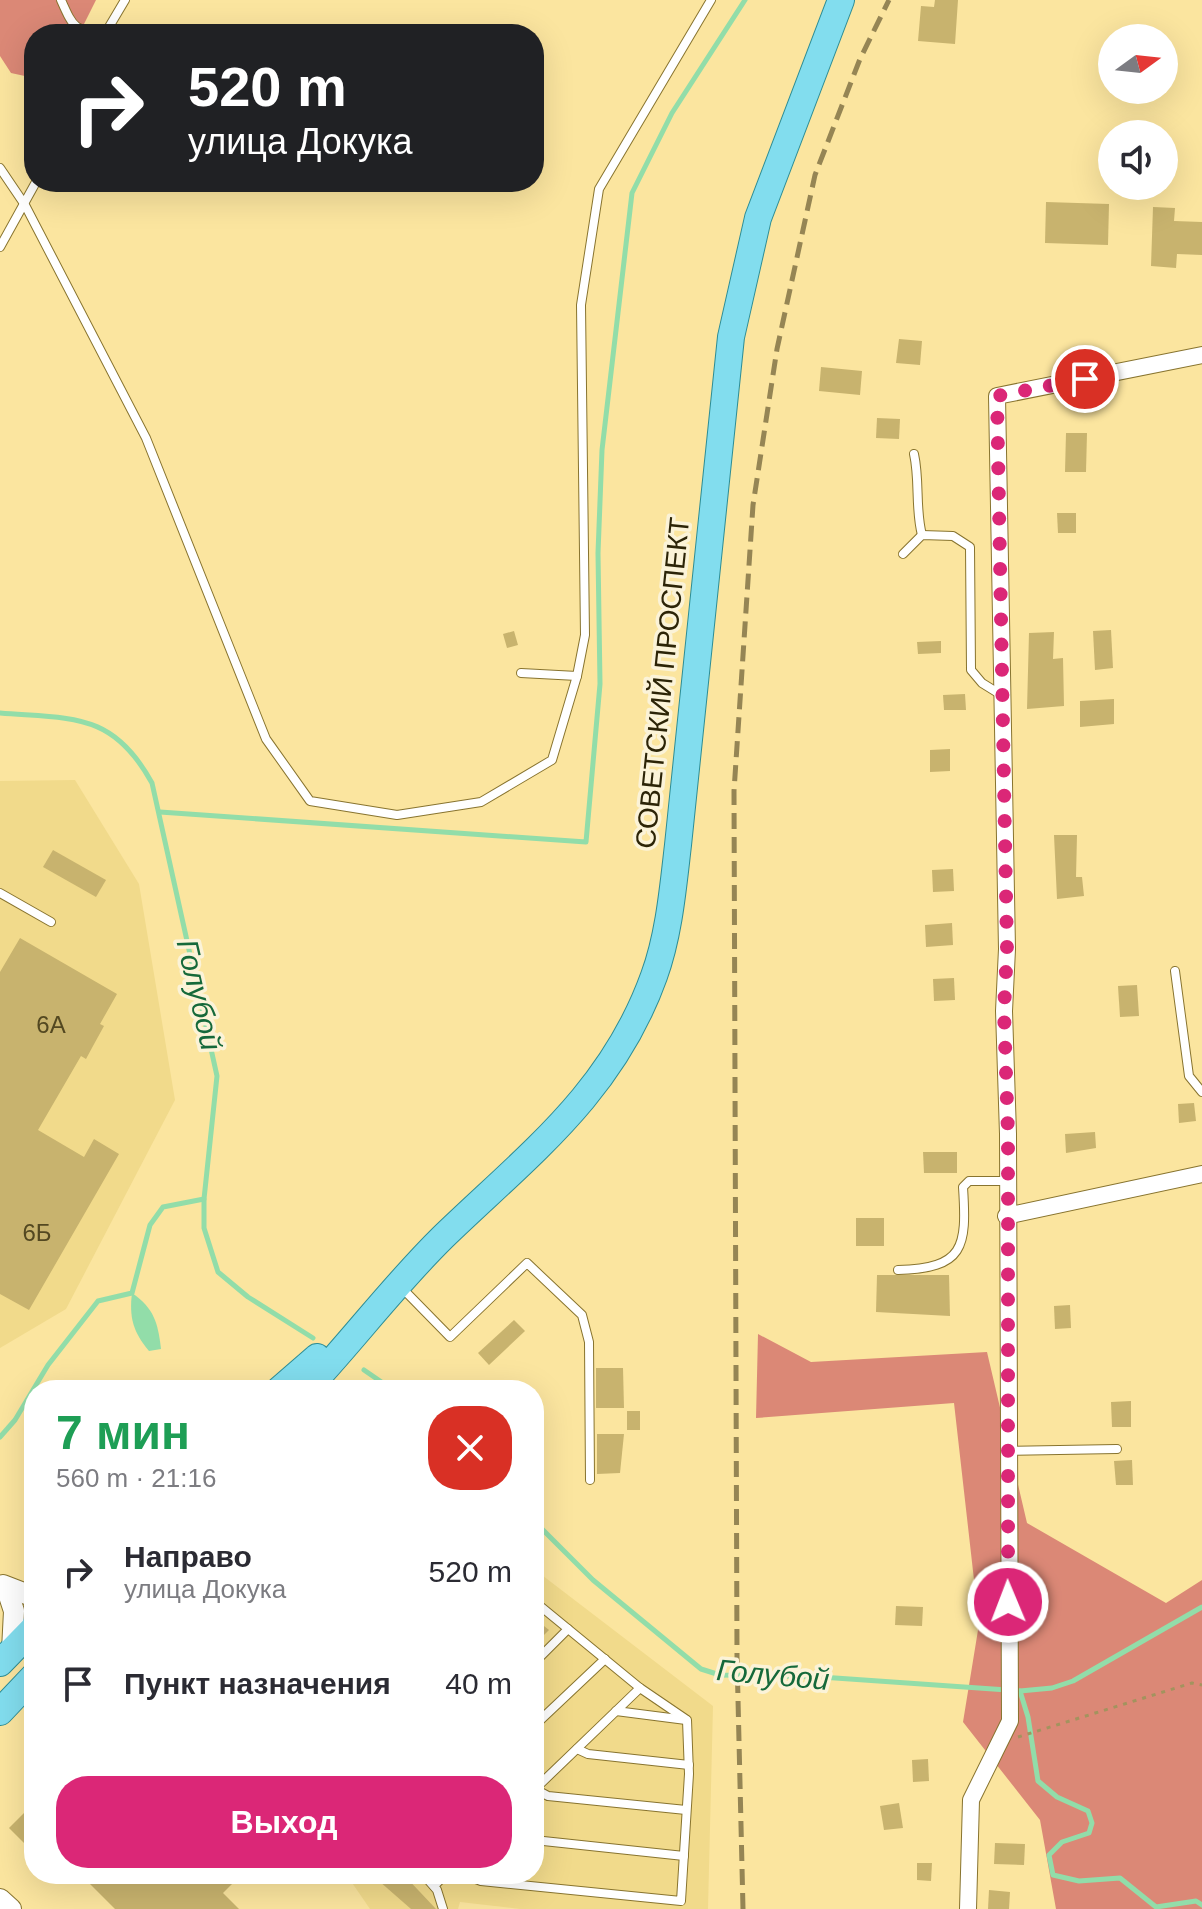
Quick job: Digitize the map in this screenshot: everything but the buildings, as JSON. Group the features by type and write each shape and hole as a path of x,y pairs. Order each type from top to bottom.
{"main road":[{"name":"СОВЕТСКИЙ ПРОСПЕКТ","path":"315,1380 395,1287 444,1236 514,1174 574,1110 610,1064 636,1022 656,973 676,860 731,337 758,218 841,0"},
{"name":"СОВЕТСКИЙ ПРОСПЕКТ","path":"290,1380 395,1287"},
{"path":"6,1656 24,1638"},
{"path":"0,1712 24,1687"}],"street":[{"path":"968,1909 971,1800 1010,1721 1003,696 997,396 1202,355"},
{"path":"1006,1216 1202,1174"},
{"path":"3,1585 24,1593"},
{"path":"3,1585 14,1611 6,1656"},
{"path":"0,1899 11,1909"}],"lane":[{"path":"61,0 73,24"},
{"path":"111,24 125,0"},
{"path":"0,168 25,205 146,438 266,739 310,801 397,815 481,802 552,760 577,676 585,635 581,305 599,189 711,0"},
{"path":"0,247 31,192"},
{"path":"914,454 919,478 918,521 922,535"},
{"path":"903,554 922,535 953,536 970,547 971,670 982,683 1003,696"},
{"path":"521,673 577,676"},
{"path":"0,893 51,922"},
{"path":"1175,971 1189,1076 1202,1092"},
{"path":"898,1270 928,1269 956,1255 963,1241 963,1187 969,1181 1006,1181"},
{"path":"395,1287 450,1337 527,1263 582,1315 589,1342 590,1480"},
{"path":"1007,1451 1117,1449"},
{"path":"544,1609 640,1688 687,1720"},
{"path":"544,1653 568,1629"},
{"path":"544,1717 605,1659"},
{"path":"544,1780 640,1688"},
{"path":"616,1711 687,1720"},
{"path":"511,1884 681,1901 689,1765 687,1720"},
{"path":"577,1749 588,1754 689,1765"},
{"path":"544,1794 686,1810"},
{"path":"544,1841 684,1856"},
{"path":"434,1886 443,1909"}],"path":[{"path":"998,1743 1192,1683 1202,1685"}],"shaded area":[{"path":"0,0 96,0 84,24 24,24 24,76 11,73 0,56"},
{"path":"75,780 139,884 175,1100 66,1309 0,1348 0,781"},
{"path":"132,1293 154,1317 161,1349 149,1351 139,1337 132,1317"},
{"path":"758,1334 811,1362 987,1352 1027,1523 1166,1603 1202,1580 1202,1909 1056,1909 1040,1820 963,1722 979,1624 954,1403 756,1418"},
{"path":"544,1577 713,1706 708,1909 520,1909 460,1902 458,1909 370,1909 353,1884 544,1884"}],"waterway":[{"path":"160,812 586,842 600,684 598,553 602,450 632,193 672,113 745,0"},
{"name":"Голубой","path":"0,713 70,719 106,731 122,743 152,783 217,1076 204,1199 204,1228 218,1272 248,1297 313,1338"},
{"path":"39,1380 98,1301 132,1293 150,1225 163,1207 204,1199"},
{"name":"Голубой","path":"364,1370 378,1380"},
{"path":"0,1437 24,1405"},
{"name":"Голубой","path":"544,1531 593,1580 701,1669 720,1675 821,1677 1020,1691 1052,1688 1073,1681 1202,1607"},
{"name":"Голубой","path":"1020,1691 1028,1717 1038,1781 1057,1797 1088,1811 1092,1823 1089,1833 1062,1842 1049,1855 1053,1875 1079,1881 1120,1878 1156,1907 1196,1901 1202,1905"}],"railway":[{"path":"743,1909 737,1657 734,791 753,505 777,349 815,175 860,59 889,0"}],"route":[{"path":"1008,1602 1008,1134 1004,1011 1007,949 997,396 1085,379"}]}
